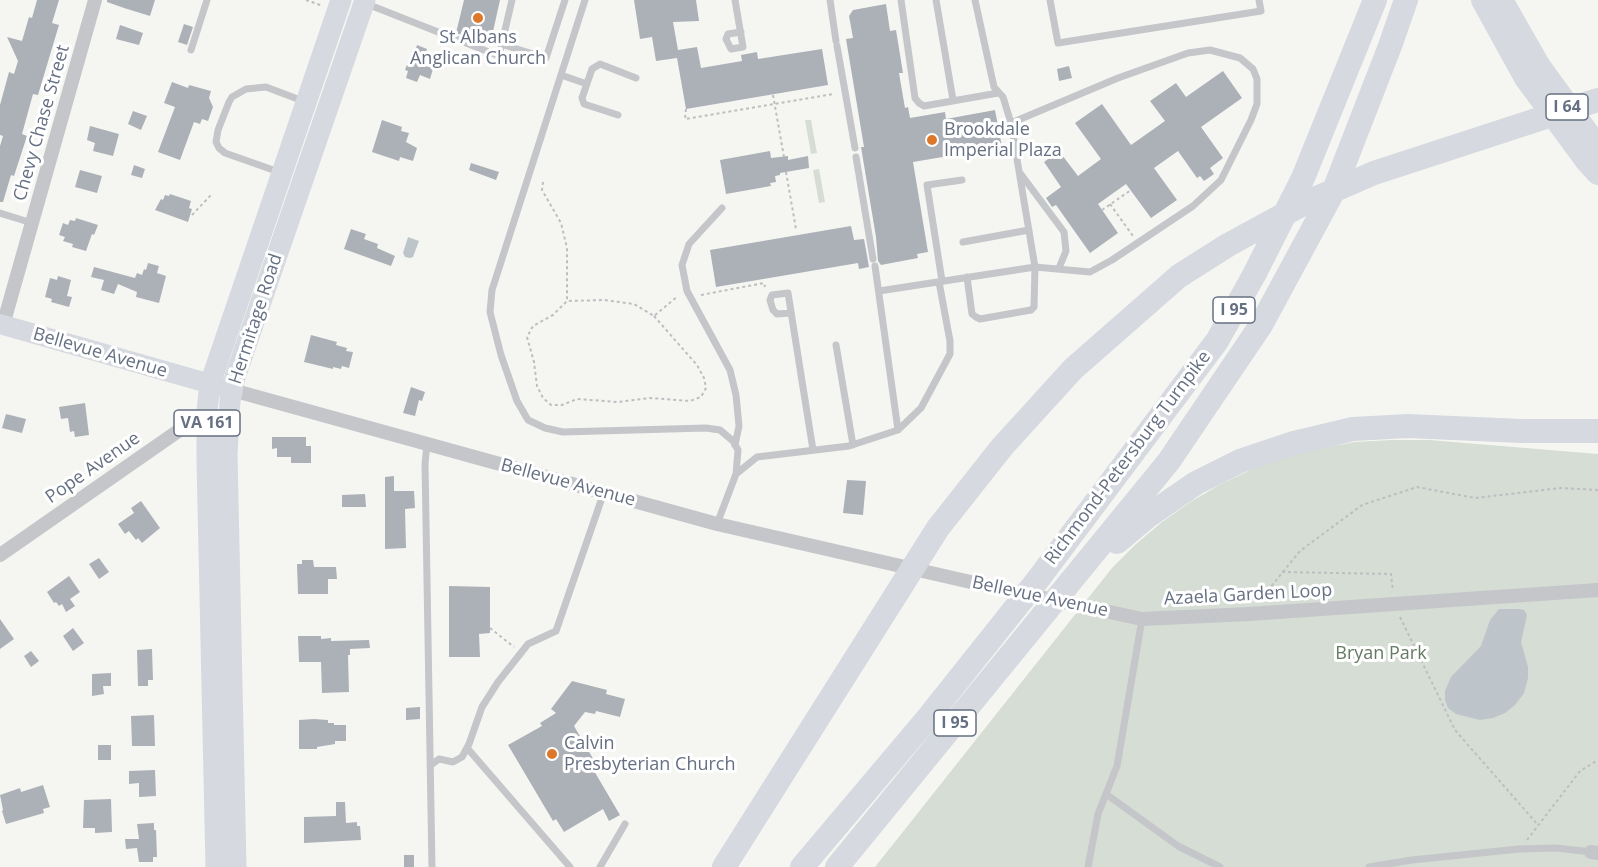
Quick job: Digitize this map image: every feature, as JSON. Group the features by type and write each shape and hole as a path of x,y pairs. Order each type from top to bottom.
{"highway":[{"name":"Richmond-Petersburg Turnpike","path":"801,867 942,701 1217,341 1254,275 1303,178 1375,0"},
{"name":"Richmond-Petersburg Turnpike","path":"837,867 1169,461 1261,325 1334,190 1406,0"},
{"path":"1483,0 1532,72"},
{"name":"I 64","path":"1501,0 1532,72 1594,161"},
{"path":"724,867 938,528 1002,447 1073,369 1179,276 1228,244 1305,203 1374,173 1598,100"},
{"path":"1447,148 1598,116"},
{"path":"1073,578 1148,516 1196,483 1240,461 1294,443 1353,429 1408,426 1598,430"},
{"path":"1521,430 1598,438"}],"main road":[{"name":"Hermitage Road","path":"236,867 228,477 228,431 232,390 365,2"},
{"name":"Hermitage Road","path":"216,867 207,411 210,384 306,102 332,3"}],"street":[{"name":"Chevy Chase Street","path":"2,325 95,0"},
{"name":"Bellevue Avenue","path":"2,325 717,524 1142,619"},
{"name":"Pope Avenue","path":"0,555 207,411"},
{"name":"Azaela Garden Loop","path":"1142,619 1395,605 1549,592 1598,591"}],"lane":[{"path":"191,50 207,0"},
{"path":"365,2 499,56 512,0"},
{"path":"501,44 546,58 565,0"},
{"path":"585,0 492,290 490,312 501,355 517,401 528,420 545,428 563,432 706,428 720,430 738,450 736,474 717,524"},
{"path":"735,0 741,32"},
{"path":"830,0 855,148"},
{"path":"901,0 915,98 919,104 924,106 998,93"},
{"path":"936,0 953,100"},
{"path":"967,278 972,314 980,319 1030,310 1035,302 1035,267 1011,123 1003,97 994,87 975,0"},
{"path":"1050,0 1058,43 1261,12 1259,0"},
{"path":"879,291 1035,267 1090,272 1193,206 1221,180 1257,104 1257,79 1253,69 1240,58 1210,50 1188,53 1118,78 1011,123"},
{"path":"618,115 584,104 582,98 592,69 600,64 636,78"},
{"path":"561,75 587,84"},
{"path":"281,173 225,153 216,142 218,130 232,97 246,89 266,87 306,102"},
{"path":"856,157 879,291 898,430"},
{"path":"1019,171 1064,232 1066,251 1059,268"},
{"path":"736,474 757,457 853,445 898,430 921,408 950,354 927,185 962,180"},
{"path":"722,208 689,244 682,265 687,291 730,369 736,395 739,426 735,445"},
{"path":"0,213 32,223"},
{"path":"963,242 1029,230"},
{"path":"791,313 813,450"},
{"path":"836,345 853,445"},
{"path":"427,444 425,464 432,867"},
{"path":"430,765 440,759 453,762 462,757 468,749 482,707 498,682 528,644 556,631 604,492"},
{"name":"Azaela Garden Loop","path":"1088,867 1098,814 1117,766 1142,619"},
{"path":"468,749 570,867"},
{"path":"1107,794 1178,846 1220,867"},
{"path":"600,867 626,824"},
{"path":"1369,867 1519,849 1556,848 1595,853"}],"path":[{"path":"306,0 332,3"},
{"path":"773,94 784,157"},
{"path":"686,109 685,119 833,94"},
{"path":"786,172 796,229"},
{"path":"543,182 543,190 561,223 567,248 567,302"},
{"path":"1102,210 1131,190"},
{"path":"192,214 212,195"},
{"path":"1110,204 1138,243"},
{"path":"654,316 679,295 690,297 764,282 765,287"},
{"path":"604,300 634,304 654,316 697,366 704,378 706,388 701,397 690,402 650,398 618,402 577,399 562,405 551,405 543,398 537,386 534,362 527,337 533,326 553,315 567,302 604,300"},
{"path":"1249,614 1300,551 1362,505 1417,487 1474,498 1561,488 1598,490"},
{"path":"1282,572 1391,574 1395,605 1455,730 1538,825"},
{"path":"490,628 521,653"},
{"path":"1519,849 1580,771 1598,760"}],"green space":[{"path":"805,120 811,120 817,153 811,154"},
{"path":"819,169 825,202 819,203 813,170"},
{"name":"Bryan Park","path":"1429,440 1598,454 1598,867 875,867 1112,568 1162,522 1221,484 1255,468 1322,448 1355,442"}],"shaded area":[{"path":"408,237 419,241 413,257 410,258 405,257 403,253"},
{"path":"1499,609 1524,610 1527,615 1521,642 1528,667 1524,693 1515,705 1505,713 1493,718 1480,720 1456,714 1448,708 1445,691 1451,677 1481,646 1490,620"}],"building":[{"path":"37,0 59,0 52,23 59,25 38,95 33,94 22,134 27,136 14,176 11,175 3,202 0,202 0,146 3,136 0,135 0,105 9,72 14,74 18,61 7,37 22,41"},
{"path":"107,0 155,0 150,16 107,2"},
{"name":"St Albans Anglican Church","path":"464,0 500,0 490,45 456,33"},
{"path":"634,0 696,0 699,21 673,22 678,50 697,47 701,68 742,61 741,55 757,52 758,59 822,49 828,85 686,109 677,58 656,61 652,37 640,39"},
{"path":"886,4 890,31 896,30 903,73 899,73 905,108 908,107 910,118 945,112 946,119 995,110 1002,147 913,162 928,252 917,254 918,258 881,265 878,261 861,147 864,147 846,39 853,38 849,16 853,10"},
{"path":"184,24 193,27 187,45 178,42"},
{"path":"120,25 143,33 139,45 116,39"},
{"path":"417,45 427,49 425,55 436,59 430,79 420,75 417,82 406,78 408,71 405,70 412,51 415,52"},
{"path":"1069,66 1072,78 1059,81 1057,69"},
{"path":"1223,71 1242,98 1201,127 1223,158 1210,168 1214,174 1204,181 1200,176 1197,178 1178,151 1154,168 1177,200 1151,218 1126,184 1098,204 1118,233 1090,253 1056,205 1052,207 1046,198 1061,187 1044,162 1059,151 1078,176 1101,159 1075,123 1102,104 1131,145 1165,121 1150,101 1176,83 1186,97"},
{"path":"172,82 188,88 189,85 211,91 209,98 213,107 208,121 202,119 200,124 194,122 180,160 158,152 175,107 164,103"},
{"path":"133,111 147,116 141,130 128,124"},
{"path":"382,120 402,127 401,131 409,133 406,142 417,148 413,161 400,157 399,161 372,152"},
{"path":"90,126 119,134 113,156 93,151 95,143 87,140"},
{"path":"770,151 771,158 788,156 788,160 808,156 809,168 780,173 775,176 776,182 770,183 771,186 726,194 720,160"},
{"path":"471,163 499,172 496,180 469,170"},
{"path":"134,165 145,169 142,178 131,175"},
{"path":"80,170 102,176 97,193 75,187"},
{"path":"170,194 191,201 189,208 192,209 188,222 155,210 161,199 163,200 165,195"},
{"path":"76,218 98,225 86,251 72,247 73,244 63,241 65,237 59,235 63,223 68,225 70,220 75,221"},
{"path":"851,226 854,240 864,239 869,267 859,269 858,263 716,287 710,250"},
{"path":"351,229 366,234 364,239 378,244 377,248 395,256 391,266 344,249"},
{"path":"148,263 159,266 157,273 166,276 159,303 136,297 137,292 118,284 114,294 101,290 104,280 91,277 94,267 135,278 137,273 142,275"},
{"path":"58,276 71,280 67,296 72,297 69,307 51,302 52,299 45,297 50,278 57,280"},
{"path":"311,335 337,342 336,345 353,352 349,368 342,366 341,369 333,367 333,369 304,362"},
{"path":"411,387 425,392 422,401 419,400 415,416 403,413"},
{"path":"85,403 89,435 75,437 74,431 70,432 68,418 61,419 59,407"},
{"path":"6,414 26,419 22,433 2,428"},
{"path":"272,437 306,437 306,446 311,446 311,463 291,463 291,457 277,457 277,448 272,449"},
{"path":"394,476 394,491 414,491 415,508 405,509 406,548 385,549 385,477"},
{"path":"847,480 866,481 863,515 843,513"},
{"path":"365,494 366,507 342,507 342,495"},
{"path":"141,501 160,528 142,543 138,538 136,540 129,531 125,534 118,524 134,513 131,508"},
{"path":"99,558 109,572 99,579 89,564"},
{"path":"302,560 313,560 314,567 336,567 337,579 328,579 328,594 298,594 297,564 302,564"},
{"path":"69,576 80,592 70,599 75,606 66,612 62,604 59,606 56,602 54,603 47,592"},
{"path":"449,586 490,587 490,633 479,634 480,657 449,657"},
{"path":"0,619 14,639 0,649"},
{"path":"73,628 84,643 73,651 63,636"},
{"path":"298,636 321,636 321,639 331,638 331,641 369,640 370,648 350,649 350,655 348,655 349,692 322,693 321,662 299,662"},
{"path":"152,649 153,680 148,680 148,686 138,686 137,650"},
{"path":"31,651 39,661 31,667 24,656"},
{"path":"111,673 111,686 103,686 104,694 92,696 92,674"},
{"name":"Calvin Presbyterian Church","path":"572,681 607,690 606,694 625,699 620,717 596,711 595,714 585,712 574,726 595,762 590,764 620,815 609,821 603,809 564,832 556,819 553,821 508,745 542,726 540,723 556,713 551,709"},
{"path":"420,707 420,719 406,720 406,708"},
{"path":"154,715 155,746 132,746 131,716"},
{"path":"299,720 328,720 328,723 334,723 334,725 346,725 346,741 335,741 335,744 317,747 317,749 299,749"},
{"path":"98,745 111,745 111,760 98,760"},
{"path":"155,770 156,796 139,797 139,783 129,784 129,771"},
{"path":"43,785 50,807 43,809 44,813 6,824 0,795 20,788 21,792"},
{"path":"111,799 112,832 95,833 95,828 83,828 84,800"},
{"path":"336,802 345,802 346,823 357,822 357,826 360,826 361,840 304,843 304,817 336,816"},
{"path":"154,823 157,857 153,857 153,862 139,862 137,848 126,849 125,839 139,839 137,824"},
{"path":"404,855 414,855 414,867 404,867"}],"place":[{"name":"St Albans Anglican Church","path":"478,18"},
{"name":"Brookdale Imperial Plaza","path":"932,140"},
{"name":"Calvin Presbyterian Church","path":"552,754"}]}
